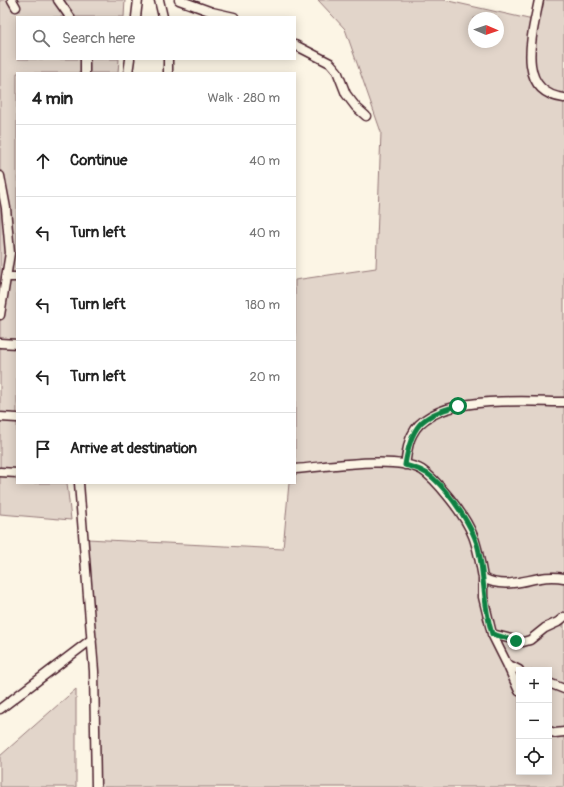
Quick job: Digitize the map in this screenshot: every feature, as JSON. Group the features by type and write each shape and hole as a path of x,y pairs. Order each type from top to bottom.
{"street":[{"path":"58,0 69,16"},
{"path":"136,16 138,0"},
{"path":"159,0 163,16"},
{"path":"179,0 206,10 230,16"},
{"path":"539,0 530,46 529,63 534,77 542,89 554,96 564,98"},
{"path":"296,46 330,63 337,71 346,94 356,107 366,116"},
{"path":"85,60 85,72"},
{"path":"128,72 130,60"},
{"path":"168,60 168,72"},
{"path":"0,176 6,208 10,253 0,315"},
{"path":"6,277 16,278"},
{"path":"0,343 16,344"},
{"path":"405,465 412,434 419,425 432,416 447,409 464,404 487,402 564,402"},
{"path":"0,417 16,418"},
{"path":"296,469 368,464 405,465 420,469 433,478 457,508 477,543 483,578 483,597 492,634 516,684"},
{"path":"0,472 16,473"},
{"path":"79,484 92,639 96,787"},
{"path":"483,578 491,582 510,585 543,576 564,578"},
{"path":"492,634 524,642 530,640 545,628 558,622 564,617"},
{"path":"0,710 92,639"},
{"path":"507,664 516,668"},
{"path":"552,684 564,689"},
{"path":"552,732 564,732"}],"shaded area":[{"path":"0,0 125,0 124,16 16,16 16,60 119,60 118,72 16,72 16,484 67,484 71,520 0,514"},
{"path":"318,0 444,0 497,12 468,12 468,48 504,48 504,13 533,20 536,0 564,0 564,787 95,787 87,539 283,549 289,484 296,484 296,280 376,268 381,132 345,29"},
{"path":"76,689 76,787 0,787 0,756"}],"route":[{"path":"458,406 432,416 419,425 412,434 408,445 405,465 420,469 433,478 457,508 474,535 477,543 483,578 483,597 487,619 492,634 516,641"}]}
